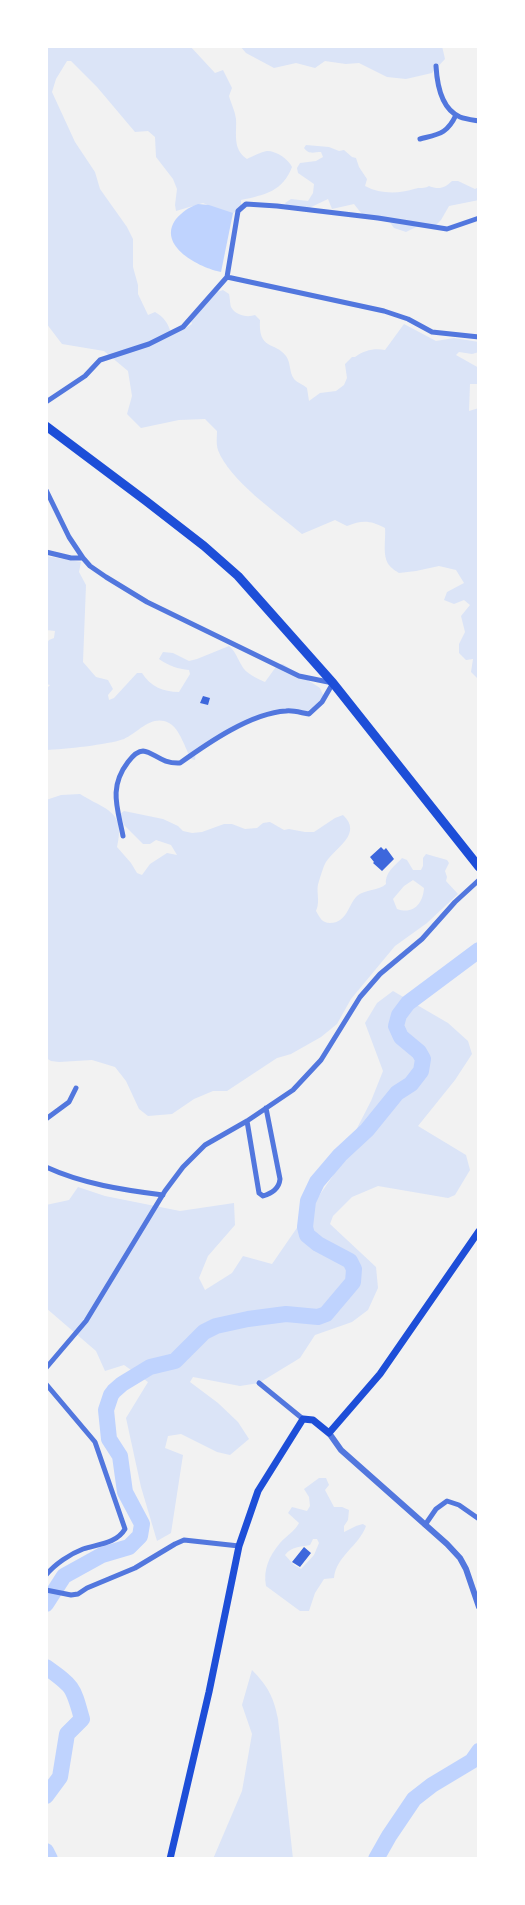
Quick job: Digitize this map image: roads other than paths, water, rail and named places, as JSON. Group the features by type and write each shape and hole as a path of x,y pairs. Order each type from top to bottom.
{"highway":[{"path":"46,426 154,506 231,570 333,683 479,867"}],"main road":[{"path":"170,1859 210,1692 239,1546 258,1491 303,1419 312,1420 329,1433 380,1374 479,1231"}],"street":[{"path":"436,66 442,98 449,111 456,115 479,121"},
{"path":"420,139 445,132 452,124 456,115"},
{"path":"46,402 85,376 100,360 149,344 183,327 227,277 238,211 246,204 368,216 447,229 479,218"},
{"path":"227,277 384,310 432,332 479,337"},
{"path":"46,490 69,537 90,566 147,602 299,676 333,683 322,702 309,714 287,710 261,716 240,725 180,763 171,764 144,751 139,752 130,759 119,776 116,792 116,812 122,822 123,836"},
{"path":"46,552 71,558 83,558"},
{"path":"46,1368 86,1321 182,1167 205,1145 247,1121 293,1090 321,1060 360,997 380,974 422,939 455,902 479,880"},
{"path":"46,1119 69,1102 76,1088"},
{"path":"247,1121 259,1192 263,1196 279,1186 280,1179 266,1108"},
{"path":"46,1167 78,1180 97,1185 163,1195"},
{"path":"259,1383 303,1419"},
{"path":"46,1384 95,1442 125,1529 121,1536 81,1550 66,1558 46,1574"},
{"path":"329,1433 341,1450 460,1558 466,1569 479,1607"},
{"path":"425,1525 436,1509 447,1501 459,1505 479,1518"},
{"path":"46,1590 71,1595 78,1594 87,1588 134,1568 184,1540 239,1546"}],"water":[{"path":"198,204 209,205 233,213 221,272 192,261 176,247 172,238 171,229 176,219 186,210"}],"waterway":[{"path":"46,1604 64,1576 102,1555 129,1547 140,1536 142,1524 125,1492 120,1456 109,1439 106,1410 114,1391 150,1367 175,1361 204,1332 216,1326 286,1314 318,1317 326,1314 353,1282 354,1269 350,1261 318,1244 307,1235 305,1227 308,1201 317,1182 340,1155 367,1130 397,1093 411,1084 421,1071 423,1059 419,1052 401,1037 396,1026 399,1015 408,1003 479,950"},
{"path":"46,1667 71,1688 77,1700 82,1719 67,1734 60,1777 46,1796"},
{"path":"376,1859 414,1799 432,1785 472,1761 479,1751"},
{"path":"46,1851 50,1859"}]}
